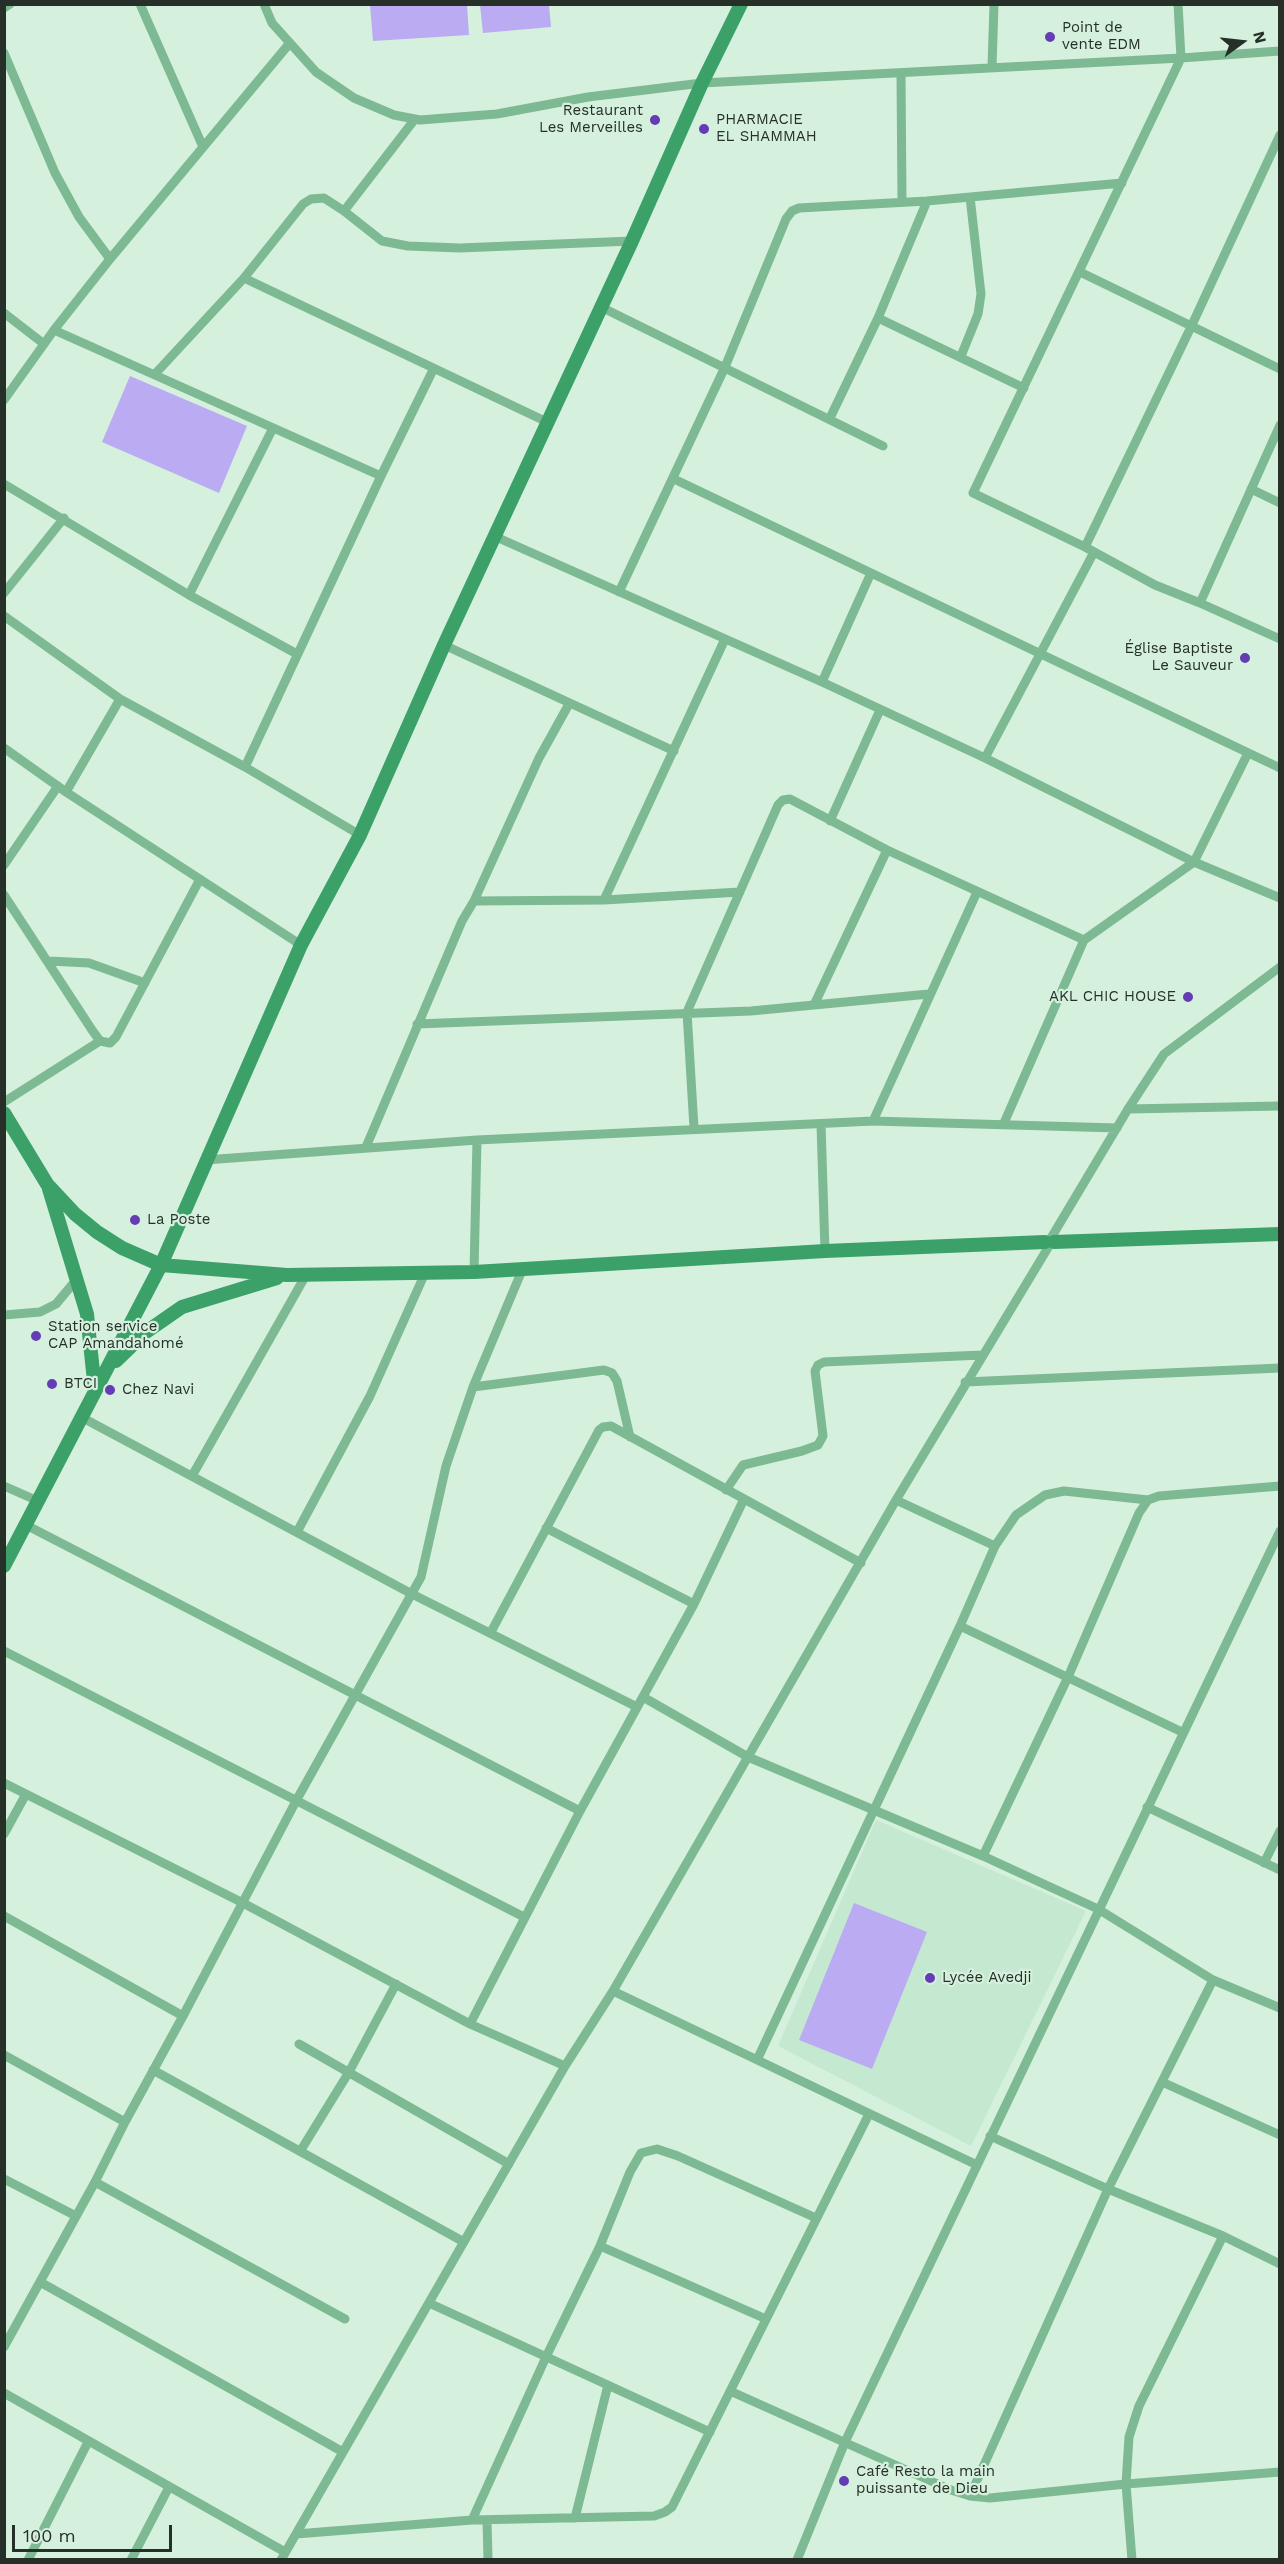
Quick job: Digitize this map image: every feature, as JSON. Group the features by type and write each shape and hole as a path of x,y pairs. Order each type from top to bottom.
{"street":[{"path":"4,8 10,4"},
{"path":"140,4 203,147"},
{"path":"264,4 272,23 316,72 354,98 394,115 415,119 497,114 588,97 702,83 1280,51"},
{"path":"4,1566 161,1265 301,945 360,835 444,645 632,241 702,83 741,4"},
{"path":"992,68 994,4"},
{"path":"1178,4 1181,58 973,493 1089,549 1155,585 1280,639"},
{"path":"4,400 54,330 110,258 289,44"},
{"path":"4,53 55,173 79,217 110,258"},
{"path":"901,73 902,202"},
{"path":"4,81 14,77"},
{"path":"344,211 415,119"},
{"path":"985,758 1041,654 1280,135"},
{"path":"619,592 725,367 786,219 792,211 799,208 927,201 1122,183"},
{"path":"961,356 978,314 981,294 970,197"},
{"path":"155,374 244,278 303,204 311,199 324,198 382,241 408,246 460,248 632,241"},
{"path":"830,418 878,318 927,201"},
{"path":"1080,272 1280,369"},
{"path":"244,278 433,370 547,422"},
{"path":"601,307 883,446"},
{"path":"4,313 44,344"},
{"path":"878,318 1024,388"},
{"path":"54,330 381,476"},
{"path":"245,766 433,370"},
{"path":"1200,603 1280,425"},
{"path":"189,595 273,428"},
{"path":"674,479 1280,768"},
{"path":"4,484 189,595 297,654"},
{"path":"1251,489 1280,503"},
{"path":"4,592 64,518"},
{"path":"494,536 822,682 985,758 1194,862 1280,898"},
{"path":"822,682 871,573"},
{"path":"4,616 120,699 245,766 360,835"},
{"path":"604,900 725,639"},
{"path":"444,645 674,751"},
{"path":"4,865 62,789 120,699"},
{"path":"366,1147 462,921 474,901 526,783 569,704"},
{"path":"830,820 880,710"},
{"path":"4,748 62,789 301,945"},
{"path":"1004,1123 1084,940 1194,862 1248,753"},
{"path":"694,1128 687,1012 778,805 783,800 790,799 888,850 1084,940"},
{"path":"814,1005 888,850"},
{"path":"4,1102 100,1041 110,1043 116,1037 200,879"},
{"path":"474,901 604,900 740,892"},
{"path":"873,1121 977,892"},
{"path":"4,895 100,1041"},
{"path":"49,961 89,963 145,983"},
{"path":"4,2393 169,2487 283,2556 565,2066 613,1991 896,1500 1128,1109 1170,1047 1280,967"},
{"path":"417,1024 752,1011 929,994"},
{"path":"1128,1109 1280,1106"},
{"path":"4,1113 47,1184 75,1214 122,1248 161,1265 287,1275 474,1272 825,1251 1280,1234"},
{"path":"205,1160 477,1140 873,1121 1117,1128"},
{"path":"820,1124 825,1251"},
{"path":"474,1272 477,1140"},
{"path":"47,1184 87,1314 96,1393"},
{"path":"4,2347 95,2182 125,2121 296,1801 421,1577 446,1466 473,1387 523,1268"},
{"path":"297,1532 370,1396 425,1273"},
{"path":"108,1369 146,1332 182,1307 287,1275"},
{"path":"192,1476 306,1275"},
{"path":"4,1315 40,1312 56,1304 77,1279"},
{"path":"726,1490 743,1465 818,1445 823,1436 815,1371 818,1365 824,1362 982,1355"},
{"path":"965,1382 1280,1368"},
{"path":"473,1387 604,1370 612,1373 617,1381 630,1437"},
{"path":"83,1418 412,1594 637,1707"},
{"path":"491,1632 603,1427 611,1426 861,1563"},
{"path":"4,1486 38,1501"},
{"path":"757,2060 960,1626 995,1546 1016,1515 1045,1495 1064,1491 1148,1500 1159,1496 1280,1486"},
{"path":"470,2024 580,1811 694,1604 744,1499"},
{"path":"896,1500 995,1546"},
{"path":"983,1856 1068,1677 1139,1513 1148,1500"},
{"path":"26,1526 580,1811"},
{"path":"546,1528 694,1604"},
{"path":"797,2559 845,2442 1182,1732 1280,1531"},
{"path":"960,1626 1182,1732"},
{"path":"4,1651 524,1917"},
{"path":"643,1697 748,1757 983,1856 1098,1909 1213,1980 1280,2008"},
{"path":"4,1783 243,1903 470,2024 565,2066"},
{"path":"4,1834 26,1794"},
{"path":"1147,1807 1280,1870"},
{"path":"1264,1863 1280,1830"},
{"path":"4,1916 183,2016"},
{"path":"969,2496 1108,2189 1213,1980"},
{"path":"301,2150 349,2072 396,1984"},
{"path":"613,1991 977,2165"},
{"path":"299,2044 509,2164"},
{"path":"4,2055 125,2121"},
{"path":"153,2070 464,2242"},
{"path":"1162,2082 1280,2135"},
{"path":"296,2534 472,2520 654,2516 672,2507 869,2114"},
{"path":"990,2136 1108,2189 1223,2236 1280,2264"},
{"path":"472,2520 546,2357 600,2246 640,2153 657,2149 699,2164 816,2218"},
{"path":"4,2179 76,2216"},
{"path":"95,2182 345,2319"},
{"path":"1132,2559 1126,2484 1129,2437 1139,2406 1223,2236"},
{"path":"600,2246 766,2319"},
{"path":"40,2282 343,2452"},
{"path":"429,2303 710,2432"},
{"path":"575,2518 608,2385"},
{"path":"730,2391 969,2496 990,2498 1280,2472"},
{"path":"28,2559 88,2442"},
{"path":"131,2559 169,2487"},
{"path":"487,2520 488,2559"}],"shaded area":[{"path":"370,5 467,5 469,35 373,41"},
{"path":"480,5 549,5 551,27 483,33"},
{"path":"130,376 247,426 219,493 102,442"},
{"name":"Lycée Avedji","path":"876,1820 1086,1911 971,2146 778,2046"},
{"path":"854,1903 927,1932 872,2069 799,2040"}],"place":[{"name":"Point de vente EDM","path":"1050,37"},
{"name":"Restaurant Les Merveilles","path":"655,120"},
{"name":"PHARMACIE EL SHAMMAH","path":"704,129"},
{"name":"Église Baptiste Le Sauveur","path":"1245,658"},
{"name":"AKL CHIC HOUSE","path":"1188,997"},
{"name":"La Poste","path":"135,1220"},
{"name":"Station service CAP Amandahomé","path":"36,1336"},
{"name":"BTCI","path":"52,1384"},
{"name":"Chez Navi","path":"110,1390"},
{"name":"Lycée Avedji","path":"930,1978"},
{"name":"Café Resto la main puissante de Dieu","path":"844,2481"}]}
